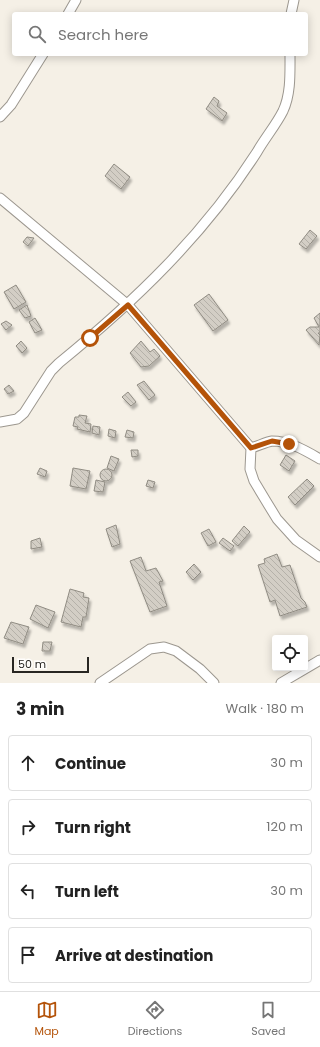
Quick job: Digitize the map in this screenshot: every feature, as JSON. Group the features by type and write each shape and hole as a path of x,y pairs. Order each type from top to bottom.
{"street":[{"path":"69,12 76,0"},
{"path":"291,12 294,0"},
{"path":"0,117 10,105 42,56"},
{"path":"0,422 13,420 20,416 28,408 51,371 128,305 212,216 239,180 283,110 290,86 290,56"},
{"path":"0,198 128,305 251,448 250,469 254,480 277,519 296,540 320,557"},
{"path":"251,448 272,441 301,448 320,459"},
{"path":"100,683 150,649 164,647 176,651 200,669 214,683"},
{"path":"281,683 320,660"}],"building":[{"path":"214,97 219,101 217,106 227,113 222,121 206,109"},
{"path":"114,164 130,177 121,189 105,176"},
{"path":"310,230 317,236 306,249 299,244"},
{"path":"27,237 34,238 28,246 23,242"},
{"path":"16,285 26,302 14,309 4,292"},
{"path":"209,294 228,320 213,331 194,305"},
{"path":"27,305 31,316 25,318 19,310"},
{"path":"320,313 320,333 318,333 320,335 319,345 306,330 310,327 319,327 314,318"},
{"path":"35,318 42,330 35,333 29,322"},
{"path":"6,321 12,325 6,330 1,324"},
{"path":"21,341 27,348 22,353 16,346"},
{"path":"141,341 150,352 154,349 160,356 149,366 141,367 130,353"},
{"path":"144,381 155,395 149,400 137,385"},
{"path":"9,385 14,391 8,394 4,389"},
{"path":"128,392 136,402 131,406 122,397"},
{"path":"79,415 87,416 85,423 91,424 90,432 77,429 78,427 73,426 75,417 79,417"},
{"path":"93,426 100,427 99,435 92,433"},
{"path":"109,429 116,431 115,438 108,436"},
{"path":"127,430 134,432 133,438 125,437"},
{"path":"131,450 138,450 138,456 132,457"},
{"path":"286,455 295,461 289,471 280,465"},
{"path":"111,456 119,459 114,471 107,468"},
{"path":"40,468 47,471 45,477 37,474"},
{"path":"73,468 90,471 86,489 70,486"},
{"path":"104,469 108,469 112,475 108,481 104,481 100,477 100,473"},
{"path":"307,479 314,486 295,505 288,497"},
{"path":"96,480 105,482 103,492 94,491"},
{"path":"148,480 155,482 153,488 146,486"},
{"path":"116,525 120,544 112,547 106,529"},
{"path":"244,526 250,532 238,546 232,541"},
{"path":"209,529 216,542 208,546 201,533"},
{"path":"40,538 42,547 31,549 31,541"},
{"path":"223,538 234,546 230,551 219,543"},
{"path":"277,554 282,567 290,565 301,598 307,607 280,616 275,600 270,602 258,565 265,563 264,559"},
{"path":"141,557 146,571 156,568 163,581 159,582 167,606 150,612 130,561"},
{"path":"194,564 201,572 193,580 186,572"},
{"path":"70,589 84,593 83,597 89,598 86,617 83,617 81,627 61,622"},
{"path":"36,605 55,612 48,628 30,619"},
{"path":"11,622 29,627 23,644 4,638"},
{"path":"43,642 52,642 50,651 42,651"}],"route":[{"path":"90,338 128,305 251,448 272,441 289,444"}]}
